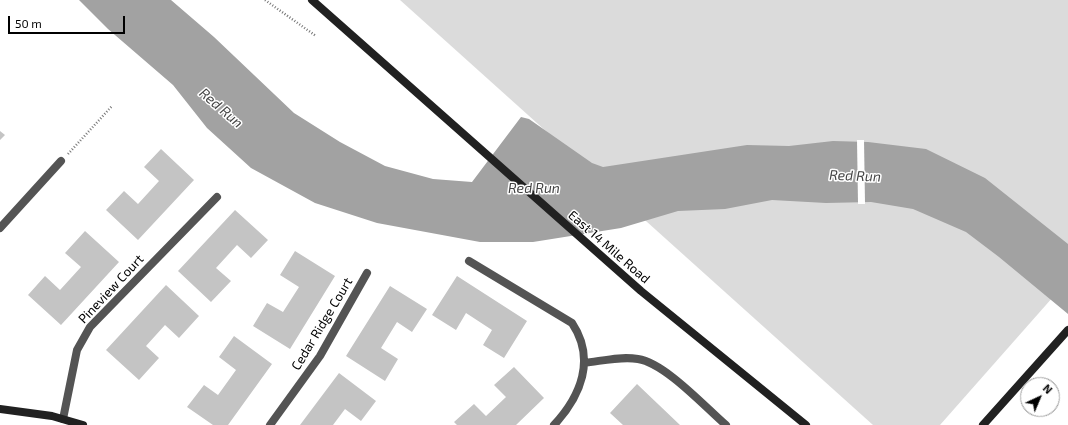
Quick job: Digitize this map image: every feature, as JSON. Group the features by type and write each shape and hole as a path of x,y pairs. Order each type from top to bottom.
{"main road":[{"name":"East 14 Mile Road","path":"312,0 594,251 675,320 806,425"},
{"path":"983,425 1068,330"},
{"path":"0,409 20,410 63,419 83,425"}],"street":[{"path":"0,228 61,161"},
{"name":"Pineview Court","path":"63,419 77,350 90,327 217,197"},
{"path":"469,261 572,323 580,335 584,349 582,379 576,396 565,413 554,425"},
{"name":"Cedar Ridge Court","path":"270,425 320,356 367,273"},
{"path":"584,363 623,358 640,359 653,364 667,373 726,425"}],"path":[{"path":"265,0 316,36"},
{"path":"61,161 112,106"}],"shaded area":[{"path":"400,0 1068,0 1068,280 940,425 873,425"}],"water":[{"name":"Red Run","path":"79,0 171,0 214,37 294,113 340,142 385,166 433,179 472,182 521,117 529,119 592,163 603,167 747,145 789,146 833,141 868,142 926,149 985,178 1068,244 1068,314 966,232 913,209 871,202 826,203 772,200 725,209 678,211 621,228 533,242 480,242 377,223 315,203 251,168 207,128 173,85 108,29"}],"pier":[{"path":"857,140 864,140 865,204 858,204"}],"building":[{"path":"0,131 5,135 0,140"},
{"path":"161,149 194,180 138,240 106,210 124,191 138,204 159,181 144,167"},
{"path":"235,210 268,240 251,258 237,245 216,268 231,281 211,302 178,271"},
{"path":"85,231 119,262 61,325 28,295 45,276 60,290 81,267 65,253"},
{"path":"295,251 335,276 290,349 253,326 267,303 283,312 299,287 280,275"},
{"path":"457,276 527,321 504,358 483,345 492,330 466,313 456,330 432,315"},
{"path":"166,285 199,316 179,338 165,325 146,346 159,358 139,380 106,350"},
{"path":"390,286 427,309 412,332 397,322 381,348 398,359 385,381 346,356"},
{"path":"234,336 272,364 228,425 213,425 187,407 204,385 218,395 236,370 219,357"},
{"path":"514,367 544,398 516,425 457,425 454,422 474,404 486,416 506,397 494,385"},
{"path":"339,373 376,401 361,421 345,409 333,425 300,425"},
{"path":"637,384 680,425 623,425 610,413"}]}
